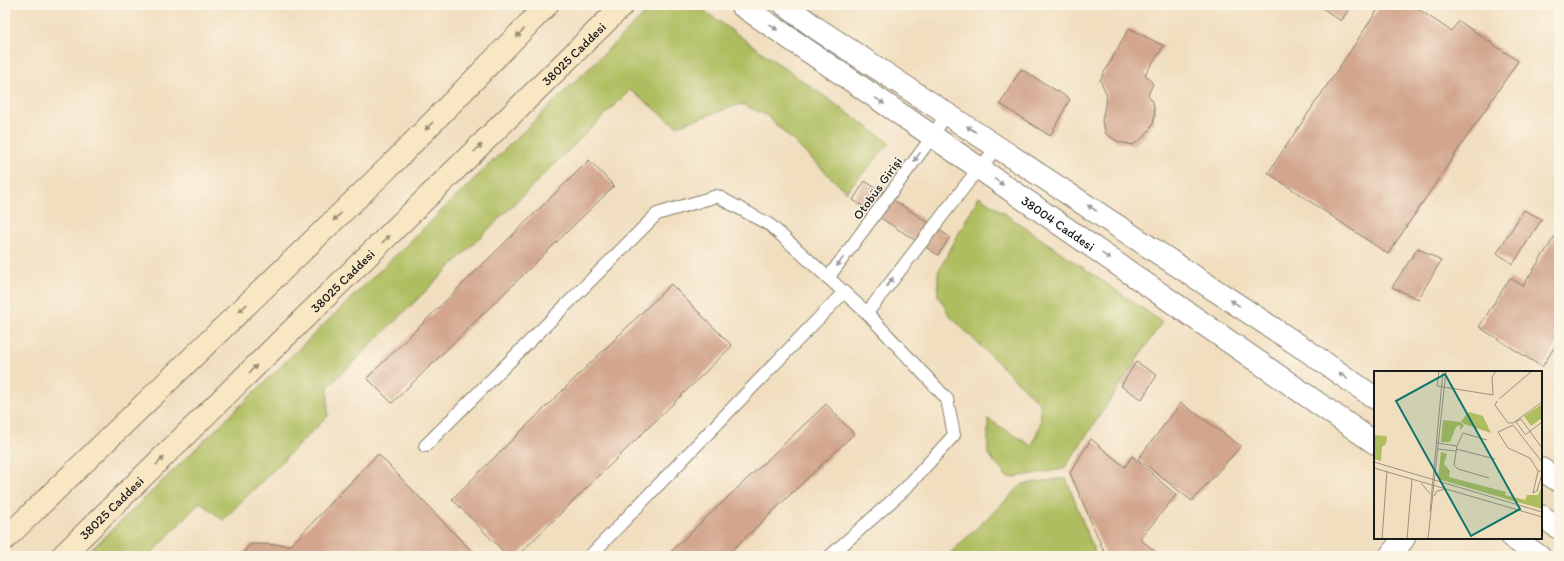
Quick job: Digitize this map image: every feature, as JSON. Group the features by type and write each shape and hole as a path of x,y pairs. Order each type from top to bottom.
{"main road":[{"name":"38025 Caddesi","path":"62,556 624,5"},
{"path":"5,539 392,164 541,9"}],"street":[{"name":"38004 Caddesi","path":"741,5 1374,442"},
{"path":"785,5 816,28 1300,345 1374,397"},
{"path":"1542,470 1559,481"},
{"path":"1542,517 1559,528"},
{"path":"1390,556 1403,539"},
{"path":"1514,539 1539,556"}],"lane":[{"name":"Otobüs Girişi","path":"828,278 932,137 947,113"},
{"path":"867,313 979,168 998,147"},
{"path":"425,446 656,214 717,196 770,225 867,313 947,399 954,435 904,490 830,556"},
{"path":"590,556 844,292"}],"green space":[{"path":"654,5 696,5 890,143 846,192 766,115 741,104 677,126 630,90 328,387 328,416 223,520 200,502 149,556 85,556"},
{"path":"979,196 1162,322 1064,469 1008,478 988,454 988,419 1032,446 1041,422 1040,404 949,315 938,295 938,272"},
{"path":"1066,478 1096,556 947,556 1023,484"}],"building":[{"path":"1318,5 1352,5 1341,21"},
{"path":"1381,5 1412,5 1451,31 1459,21 1518,61 1388,254 1268,173"},
{"path":"1129,28 1164,46 1145,74 1153,84 1148,95 1153,102 1155,115 1153,124 1145,136 1133,145 1119,142 1106,134 1102,121 1107,95 1100,80"},
{"path":"1021,69 1070,99 1050,136 1000,104"},
{"path":"589,160 614,186 392,403 367,378"},
{"path":"865,181 950,237 938,255 853,200"},
{"path":"1524,210 1542,219 1513,264 1497,253"},
{"path":"1557,233 1559,234 1559,340 1542,367 1479,327 1510,278 1523,286"},
{"path":"1418,248 1441,261 1418,299 1392,287"},
{"path":"671,284 732,346 517,556 508,556 452,499"},
{"path":"1136,362 1157,375 1142,399 1121,386"},
{"path":"1181,403 1241,446 1192,501 1138,459"},
{"path":"826,404 854,434 726,556 666,556"},
{"path":"1091,439 1125,467 1132,456 1176,495 1140,539 1161,556 1106,556 1070,473"},
{"path":"378,454 476,556 240,556 251,544 291,545"}]}
